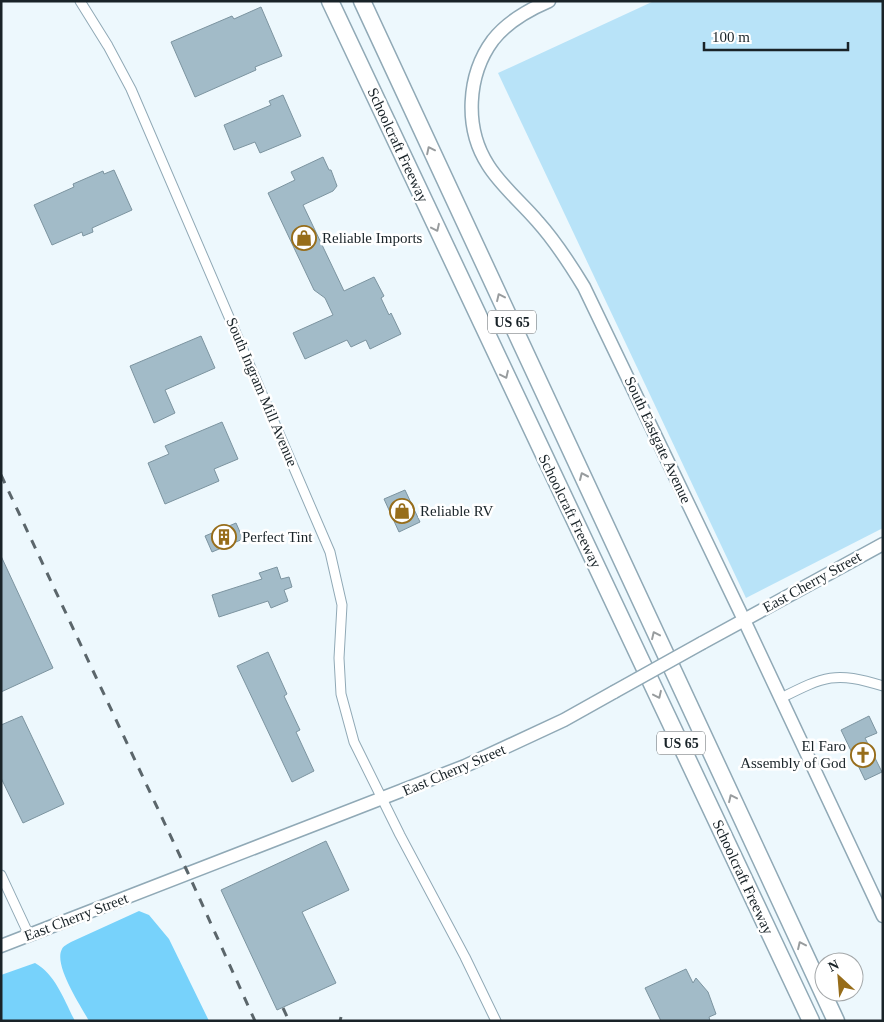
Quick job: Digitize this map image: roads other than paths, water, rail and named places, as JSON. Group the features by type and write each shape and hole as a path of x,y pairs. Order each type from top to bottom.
{"highway":[{"path":"323,1 386,120"},
{"name":"Schoolcraft Freeway","path":"330,1 811,1021"},
{"name":"Schoolcraft Freeway","path":"362,1 836,1021"},
{"path":"372,1 411,88 418,125"}],"street":[{"name":"South Ingram Mill Avenue","path":"80,1 108,46 131,89 330,552 342,605 339,677 343,709 354,742 496,1021"},
{"name":"South Eastgate Avenue","path":"549,1 514,20 493,40 478,66 472,96 472,124 478,145 488,165 556,244 584,287 744,620 883,916"},
{"name":"East Cherry Street","path":"1,946 383,799 514,744 614,692 883,544"},
{"path":"781,698 807,685 840,676 854,677 883,686"},
{"path":"1,875 29,935"}],"railway":[{"path":"1,475 188,873 255,1021"},
{"path":"283,1008 289,1021"},
{"path":"340,1021 341,1017"}],"place":[{"name":"Reliable Imports","path":"304,238"},
{"name":"Reliable RV","path":"402,511"},
{"name":"Perfect Tint","path":"224,537"},
{"name":"El Faro Assembly of God","path":"863,755"}]}
